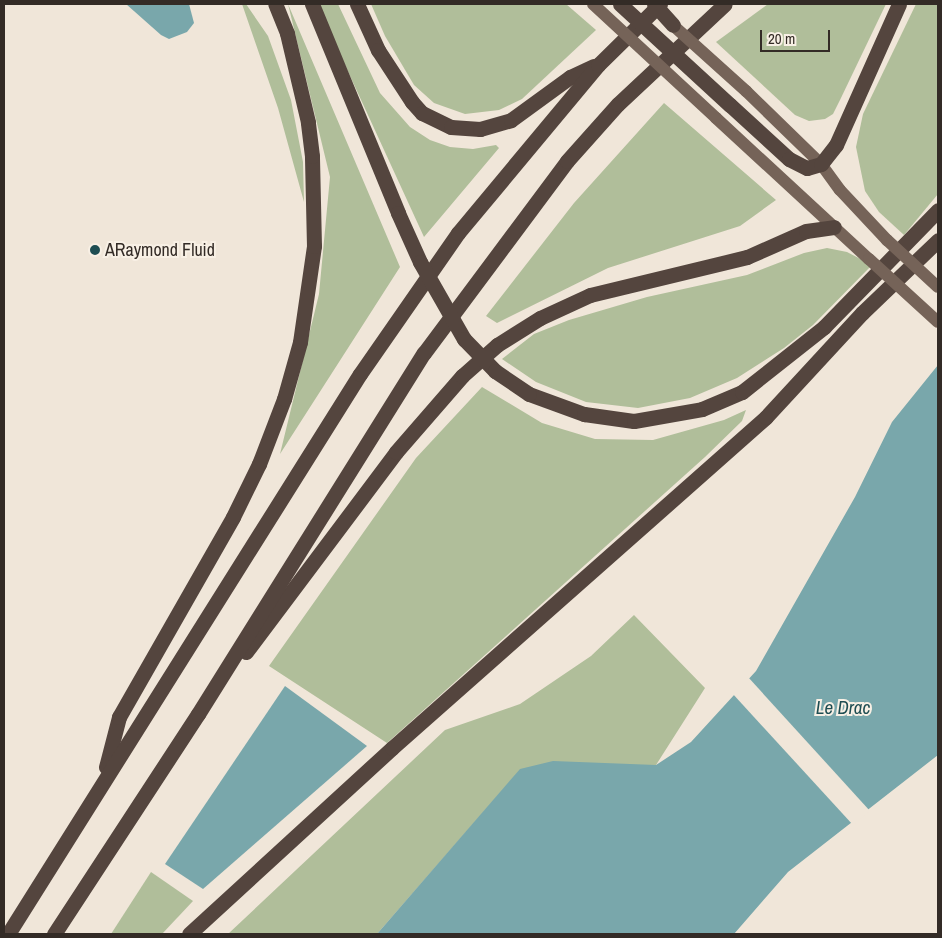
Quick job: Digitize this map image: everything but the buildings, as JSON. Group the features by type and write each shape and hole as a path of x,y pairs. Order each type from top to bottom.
{"highway":[{"path":"102,781 119,717 233,517 259,464 284,399 300,342 314,246 312,156 308,122 286,34 275,4"},
{"path":"312,4 420,262 464,339 495,371 529,394 584,414 634,421 702,409 742,392 824,327 938,210"},
{"path":"357,4 378,50 412,102 422,113 451,127 480,129 511,120 570,77 598,64"},
{"path":"620,4 789,159 808,168 821,164 836,145 899,4"},
{"path":"654,4 673,24"},
{"path":"8,934 102,781 365,366 458,233 598,64 660,4"},
{"path":"54,934 198,714 424,353 530,206 618,104 725,4"},
{"path":"198,714 396,452 462,376 497,345 540,318 590,295 747,257 806,231 834,226"},
{"path":"189,934 392,748 766,417 862,314 938,240"}],"main road":[{"path":"593,4 938,322"},
{"path":"648,4 673,24 746,91 821,164 845,196 887,240 938,287"}],"green space":[{"path":"242,4 246,4 268,36 291,100 303,162 304,202 278,108"},
{"path":"288,4 400,267 280,454 319,294 330,177"},
{"path":"317,4 338,4 380,93 410,127 430,140 450,147 473,149 496,145 499,148 424,237"},
{"path":"371,4 566,4 596,30 522,99 499,110 465,114 434,103 414,85 385,36"},
{"path":"768,4 886,4 833,114 825,119 809,121 795,115 716,42"},
{"path":"916,4 938,4 938,194 904,235 879,212 865,191 856,147 863,114"},
{"path":"664,103 776,200 740,226 608,268 497,323 486,316 574,203"},
{"path":"827,248 847,252 872,265 813,325 784,348 737,378 690,398 638,408 586,402 536,382 502,359 534,334 569,320 647,297 747,275 804,253"},
{"path":"482,387 542,423 595,439 653,440 724,420 746,410 742,421 705,457 387,743 269,666 416,458"},
{"path":"634,615 705,688 656,765 520,770 377,934 228,934 445,730 520,704 591,656"},
{"path":"151,872 193,901 162,934 111,934"}],"water":[{"path":"126,4 189,4 194,23 187,32 169,39 161,35"},
{"name":"Le Drac","path":"938,365 938,755 788,872 734,934 377,934 520,769 553,761 656,765 691,742 756,671 855,497 892,422"},
{"path":"285,686 367,746 203,889 165,864"}],"pier":[{"path":"748,677 870,811 853,825 732,693"}],"place":[{"name":"ARaymond Fluid","path":"95,250"}]}
